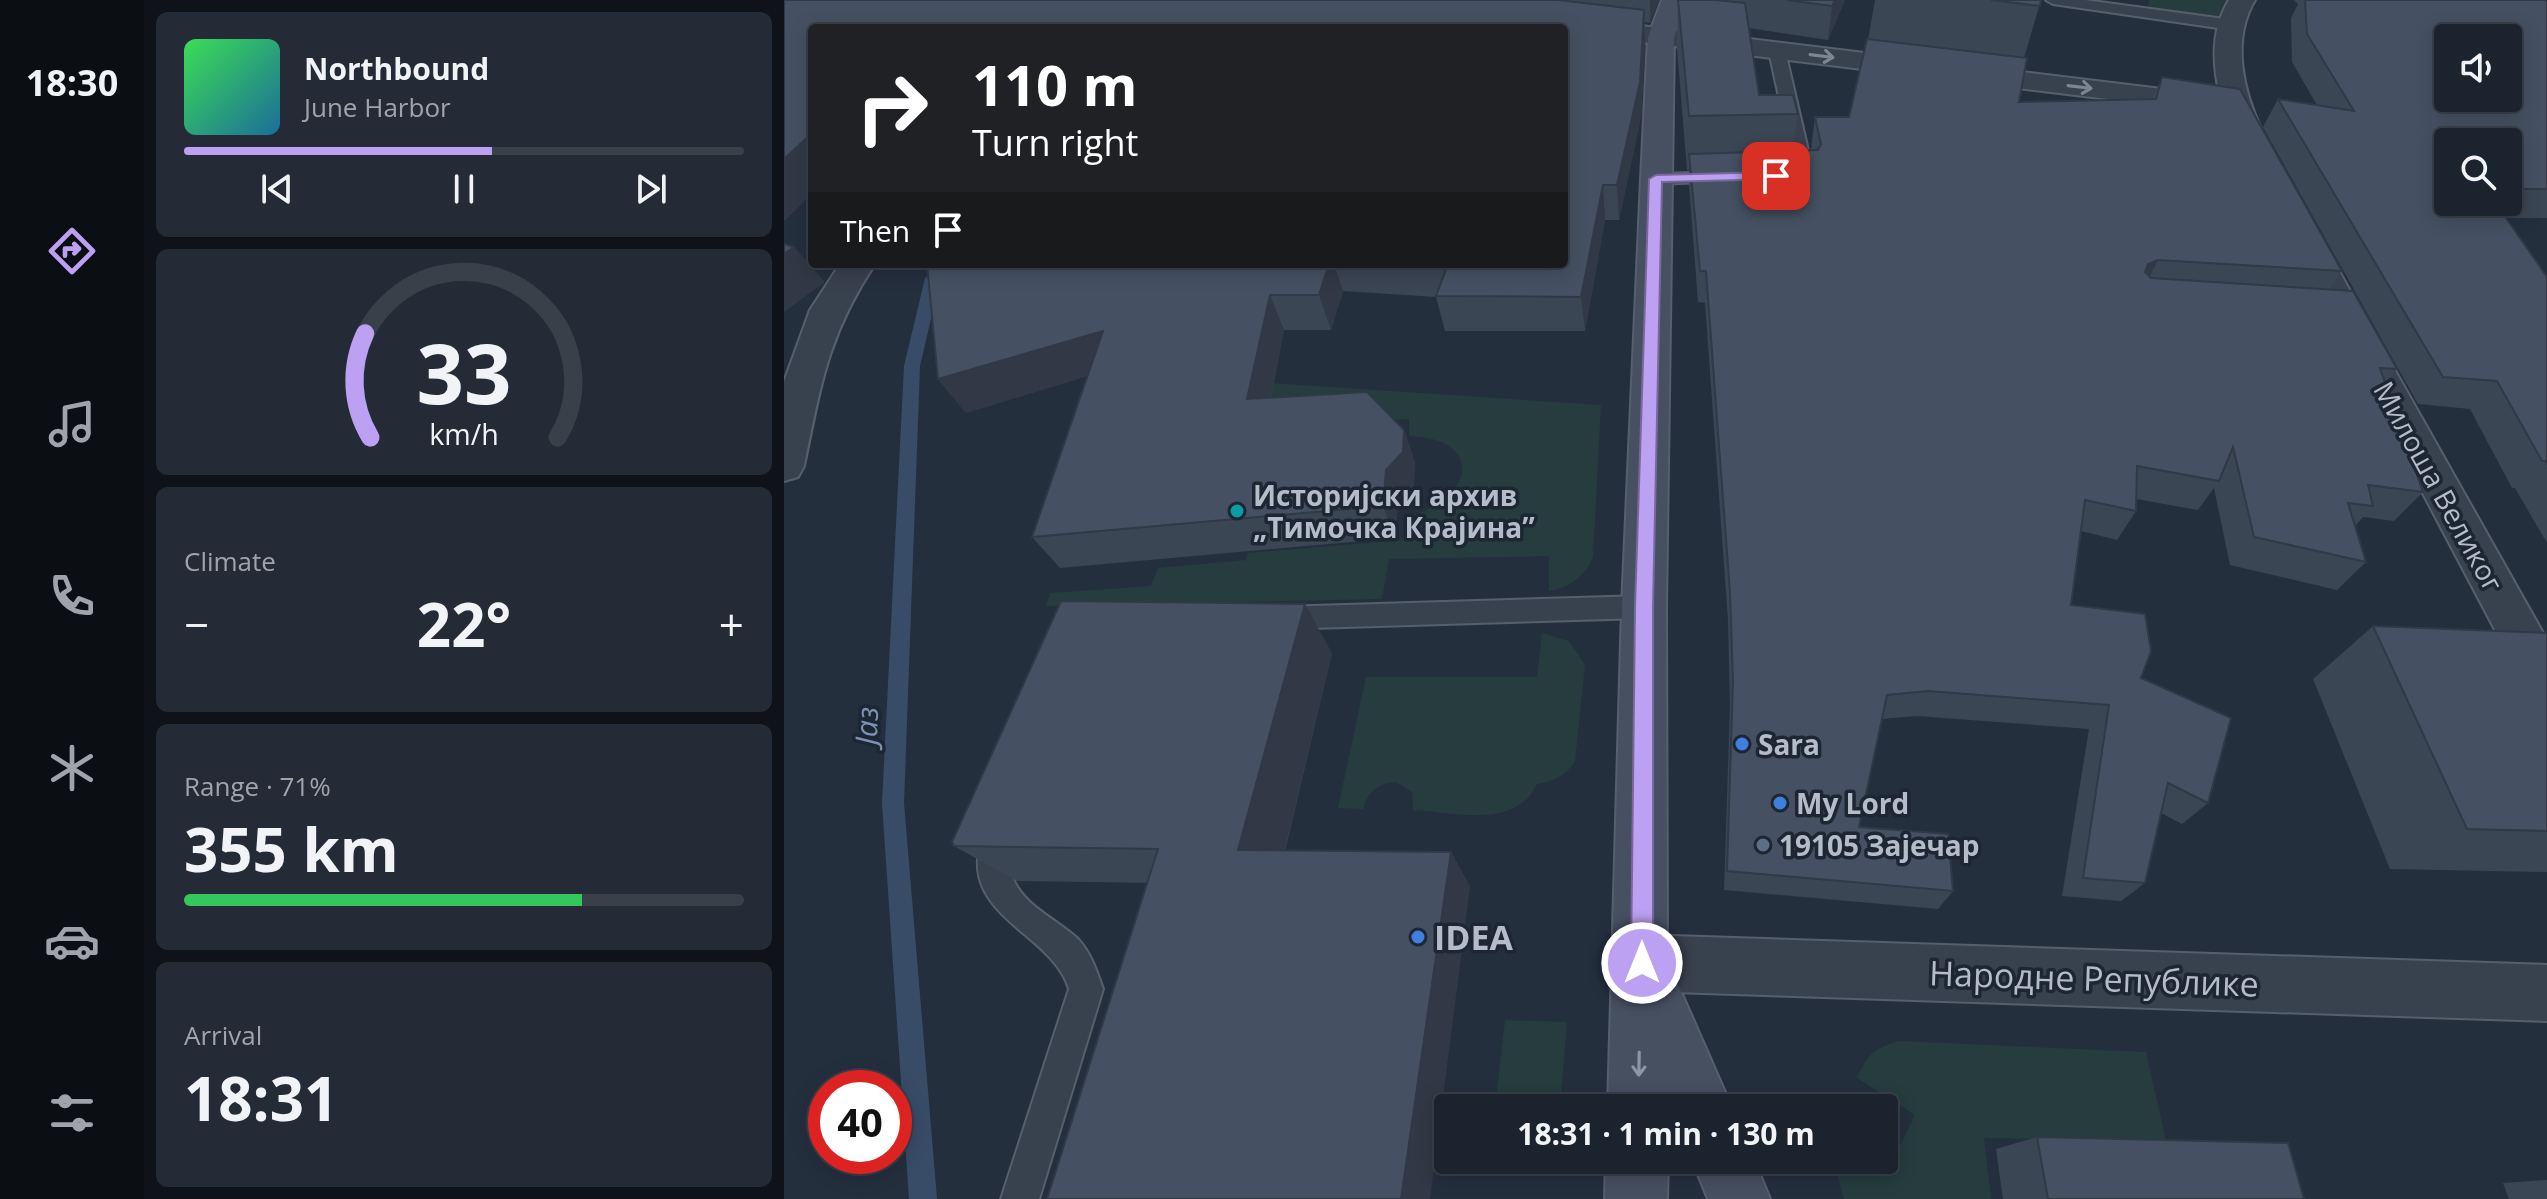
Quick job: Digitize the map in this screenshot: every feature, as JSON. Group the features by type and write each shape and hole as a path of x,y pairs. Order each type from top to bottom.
{"street":[{"path":"1638,1094 1644,607 1656,179 1661,37 1675,0"},
{"path":"2237,13 2228,61 2233,105 2263,161"},
{"path":"1556,23 1564,24"},
{"path":"1568,25 2233,105"},
{"name":"Милоша Великог","path":"2285,203 2330,313 2547,684"},
{"path":"784,466 811,342 855,268"},
{"path":"1642,963 1696,1094"},
{"name":"Народне Републике","path":"1642,963 2547,993"},
{"path":"1636,1199 1637,1174"},
{"path":"1729,1174 1739,1199"}],"lane":[{"path":"2053,0 2237,13"},
{"path":"1776,176 1805,176 1777,51"},
{"path":"1656,179 1746,177"},
{"path":"1256,618 1644,607"},
{"path":"1006,815 994,845 996,877 1010,907 1063,948 1079,968 1086,989 1020,1199"}],"green space":[{"path":"2149,0 2230,0 2222,17 2148,7"},
{"path":"1240,381 1601,405 1593,557 1590,564 1576,580 1549,591 1549,556 1389,559 1382,599 1046,606 1050,593 1151,586 1158,568 1246,560 1248,553 1403,540 1405,517 1427,510 1445,499 1456,486 1462,472 1460,459 1451,448 1435,440 1409,436 1409,419 1268,429"},
{"path":"1542,633 1569,641 1585,665 1575,761 1564,774 1537,784 1527,798 1514,808 1499,813 1465,815 1413,810 1412,792 1396,782 1374,790 1363,809 1338,808 1366,677 1537,677"},
{"path":"1505,1020 1567,1022 1561,1094 1497,1094"},
{"path":"1899,1041 2146,1052 2166,1141 1984,1138 1991,1199 1844,1199 1837,1174 1898,1174 1898,1150 1915,1115 1898,1104 1898,1094 1882,1094 1857,1078 1872,1054 1883,1046"}],"building":[{"path":"784,0 1558,0 1644,10 1640,82 1617,185 1603,185 1581,297 1436,296 1446,268 1568,268 1568,24 808,24 808,137 784,159"},
{"path":"1678,0 1745,3 1759,95 1793,95 1798,114 1689,116"},
{"path":"1787,0 1835,0 1832,6"},
{"path":"1991,0 2041,0 2040,6"},
{"path":"2305,0 2547,0 2547,189 2522,189 2522,128 2434,128 2434,216 2505,216 2547,277 2547,464 2542,461 2497,381 2443,377 2278,99 2354,111 2307,34"},
{"path":"1867,39 2027,58 2019,102 2156,99 2162,77 2240,89 2342,271 2158,260 2148,264 2145,272 2151,278 2353,291 2397,369 2380,368 2423,492 2368,485 2373,506 2348,503 2366,562 2254,537 2233,447 2219,481 2137,466 2136,511 2085,500 2071,605 2145,614 2151,651 2141,678 2231,718 2208,803 2168,783 2145,883 2083,878 2109,705 1928,691 1887,695 1859,827 1948,834 1953,891 1727,871 1733,681 1730,593 1706,271 1700,271 1689,154 1818,150 1821,144 1815,117 1849,117"},
{"path":"784,244 794,247 784,254"},
{"path":"927,268 1328,268 1319,295 1270,295 1247,399 1367,392 1404,430 1403,452 1386,470 1383,506 1032,537 1103,331 938,379"},
{"path":"1061,601 1305,604 1238,850 1451,852 1401,1199 1047,1199 1158,849 954,846 952,842"},
{"path":"2373,626 2547,633 2547,831 2467,829"},
{"path":"2037,1137 2288,1143 2304,1199 2048,1199"}],"waterway":[{"name":"Јаз","path":"923,1199 893,803 912,366 933,278 944,268"}],"place":[{"name":"Историјски архив „Тимочка Крајина”","path":"1237,511"},
{"name":"Sara","path":"1742,744"},
{"name":"My Lord","path":"1780,803"},
{"name":"19105 Зајечар","path":"1763,845"},
{"name":"IDEA","path":"1418,937"}],"route":[{"path":"1642,963 1644,607 1656,179 1776,176"}]}
